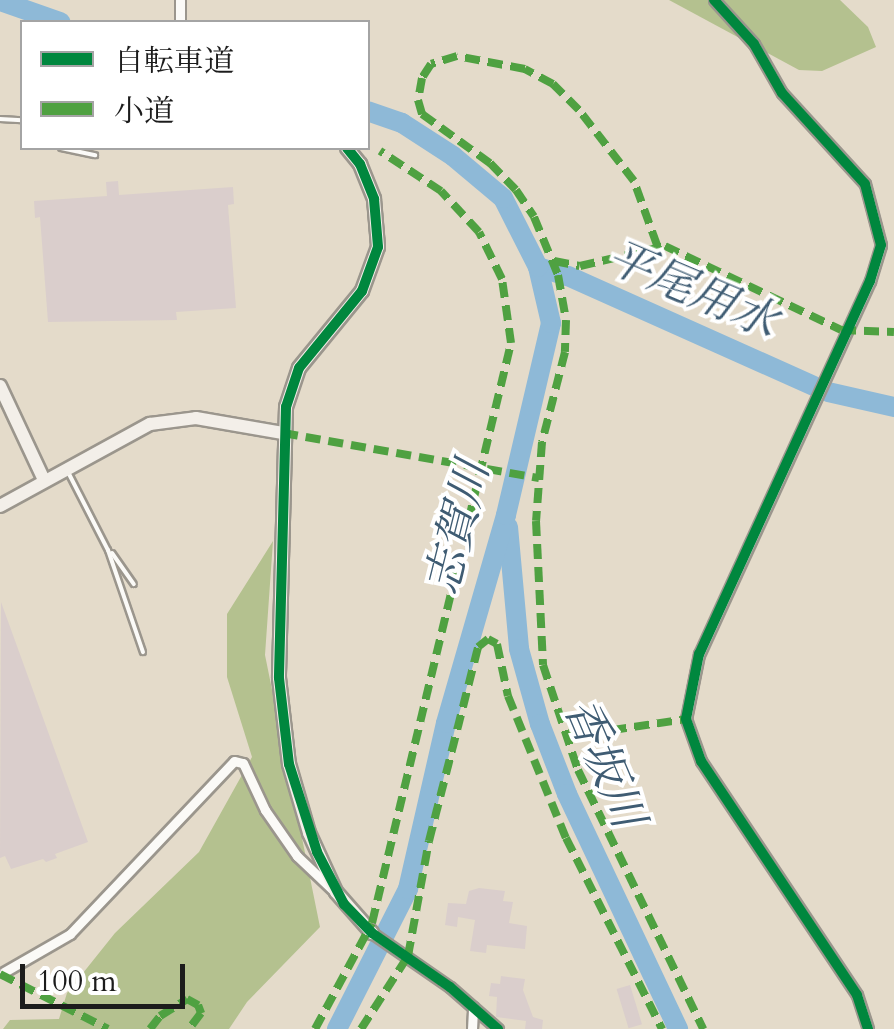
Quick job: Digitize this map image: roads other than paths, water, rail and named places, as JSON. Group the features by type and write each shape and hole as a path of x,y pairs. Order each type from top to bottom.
{"street":[{"path":"714,0 754,44 782,94 865,184 881,245 870,280 699,654 686,720 701,761 857,996 868,1029"},
{"path":"336,892 313,843 295,788 282,716 283,433 286,407 299,368 362,291 378,247 374,199 360,164 349,150"},
{"path":"0,386 44,480"},
{"path":"0,506 124,435 162,421 219,420 283,433"},
{"path":"4,972 70,934 239,760 265,810 296,856 336,892 372,933 473,1006 498,1029"},
{"path":"472,1029 473,1006"}],"lane":[{"path":"71,150 95,155"},
{"path":"66,468 108,550 143,652"},
{"path":"108,550 134,584"}],"waterway":[{"name":"志賀川","path":"0,1 54,20"},
{"name":"志賀川","path":"337,1029 408,889 446,723 506,515 551,323 538,267 503,198 453,156 402,123 370,112"},
{"name":"平尾用水","path":"538,267 568,276 814,386"},
{"name":"平尾用水","path":"828,392 894,407"},
{"name":"香坂川","path":"508,527 519,649 540,724 567,794 678,1029"}]}
